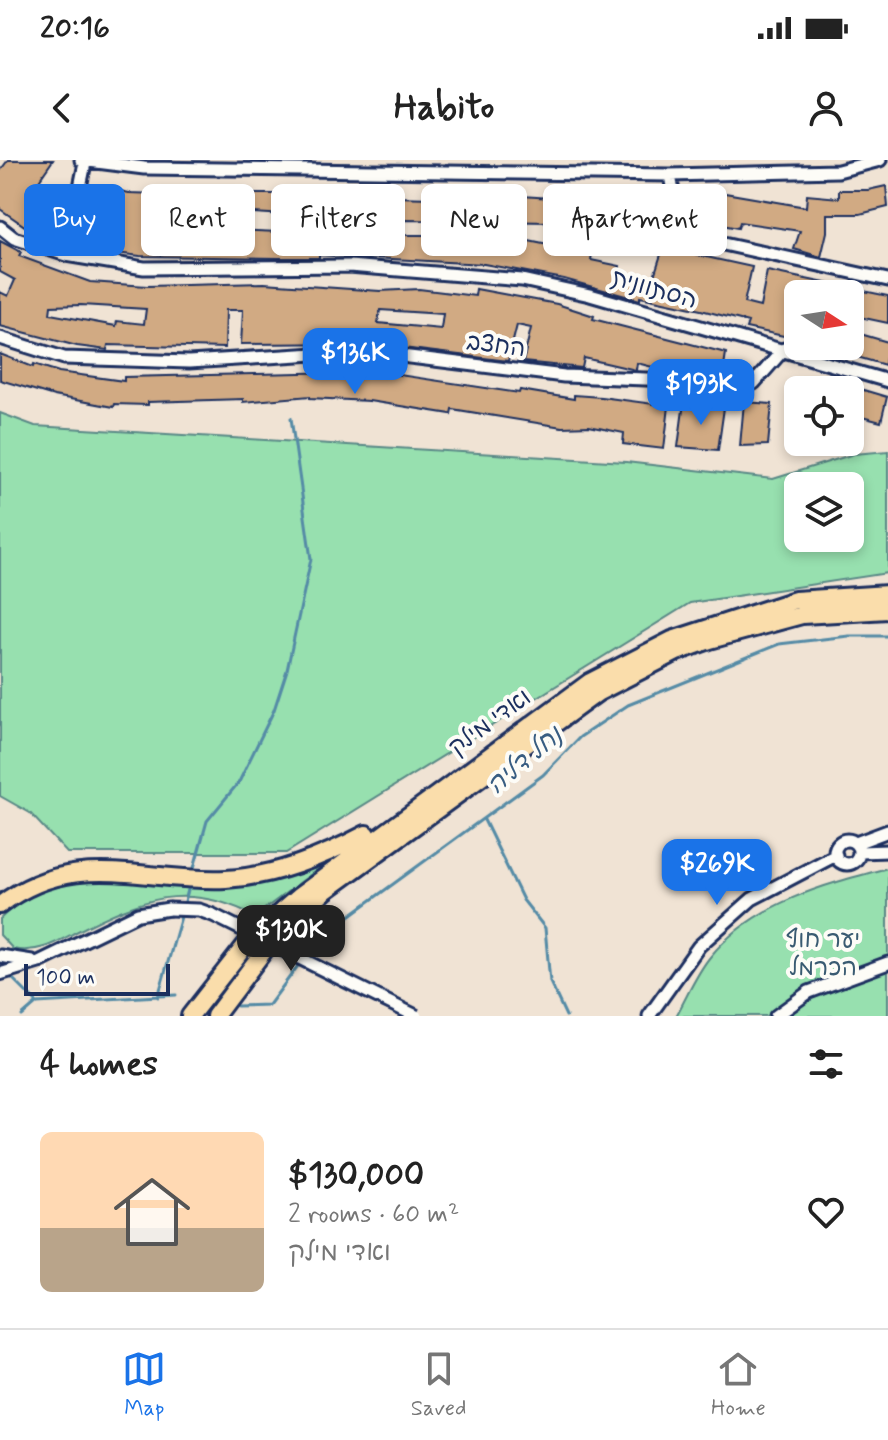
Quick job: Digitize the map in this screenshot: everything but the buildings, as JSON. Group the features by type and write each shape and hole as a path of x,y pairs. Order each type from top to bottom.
{"highway":[{"name":"ואדי מילק","path":"190,1016 221,973 276,915 443,788 590,682 672,640 795,600 888,594"},
{"name":"ואדי מילק","path":"215,1016 266,948 325,891 597,693 677,652 710,640 802,615 888,610"},
{"path":"0,905 45,880 79,871 224,879 268,873 349,843 443,788"}],"street":[{"path":"79,184 83,162 144,168 249,165 670,175 838,171 880,160"},
{"path":"670,175 677,215 705,240 888,280"},
{"path":"0,227 24,241"},
{"name":"הסתוונית","path":"72,256 144,268 349,266 522,280 590,295 784,349"},
{"name":"החצב","path":"0,338 64,358 189,362 361,351 564,376 754,383 784,349"},
{"name":"הסתוונית","path":"820,360 888,381"},
{"path":"836,855 843,863 851,864 858,848 888,831"},
{"path":"649,1016 699,946 752,899 836,855 841,841 858,848 888,851"},
{"path":"0,974 52,956 138,914 169,909 199,910 416,1016"},
{"path":"0,956 21,961 52,956"},
{"path":"776,1016 809,992 888,963"}],"green space":[{"path":"0,413 35,426 626,462 773,479 784,476 784,552 864,552 864,472 796,472 848,456 888,451 888,573 690,603 286,853 67,853 30,813 0,796"},
{"path":"322,866 255,916 207,899 164,898 121,911 38,949 13,949 0,935 0,919 25,900 51,888 79,882 225,888 250,886"},
{"name":"יער חוף הכרמל","path":"888,868 888,1016 676,1016 710,957 747,923 815,889"}],"waterway":[{"path":"192,875 207,821 239,782 274,710 287,670 311,559 291,418"},
{"name":"נחל דליה","path":"305,957 337,925 543,775 580,737 628,705 779,644 849,636 888,636"},
{"path":"484,820 523,900 545,928 550,982 566,1016"},
{"path":"184,905 189,886"},
{"path":"158,997 182,913"},
{"name":"נחל דליה","path":"237,1006 269,1005 300,963"},
{"path":"8,974 37,1003"},
{"name":"נחל דליה","path":"22,1016 37,1003 176,995"}]}
